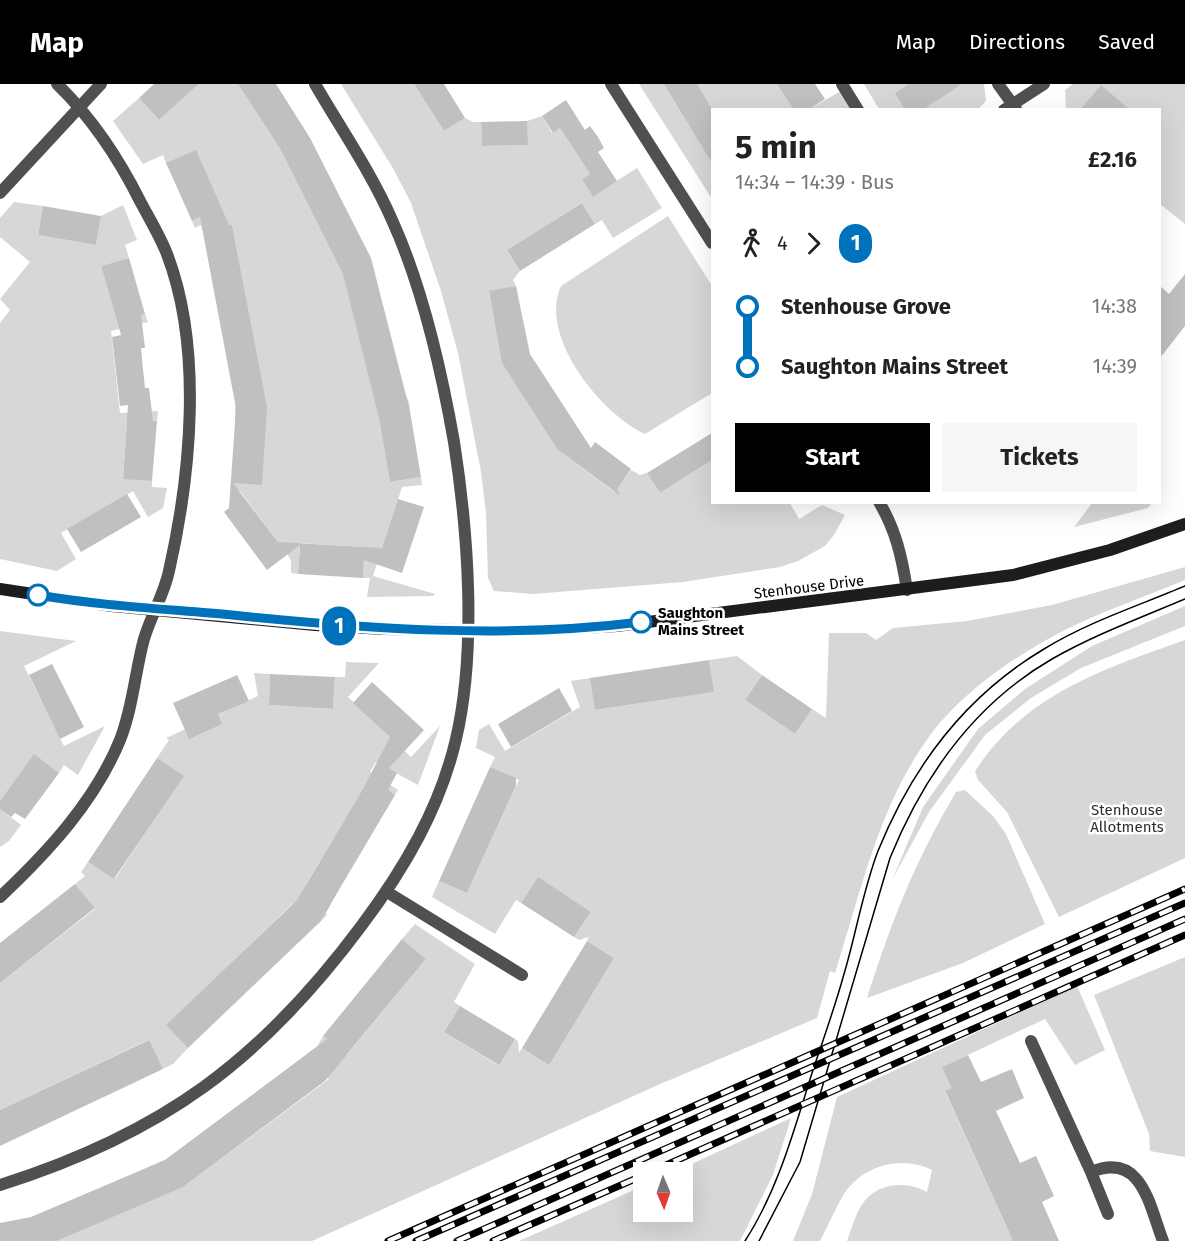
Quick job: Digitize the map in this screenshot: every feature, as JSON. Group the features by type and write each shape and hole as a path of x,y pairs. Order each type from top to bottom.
{"street":[{"path":"0,897 49,848 91,794 120,739 131,705 144,638 169,570 189,441 191,391 184,322 166,253 128,177 80,106 57,84"},
{"path":"0,193 101,84"},
{"path":"0,1185 53,1168 109,1144 164,1114 224,1073 266,1037 305,997 387,892 410,856 444,780 456,739 461,709 466,631 464,507 451,424 425,315 393,220 315,84"},
{"path":"611,84 711,241"},
{"path":"842,84 857,108"},
{"path":"998,84 1011,108 1044,84"},
{"path":"880,504 892,523 902,556 907,590"},
{"name":"Stenhouse Drive","path":"0,589 156,610 383,629 532,631 617,626 907,590 1034,571 1110,550 1185,524"},
{"path":"387,892 522,975"},
{"path":"1031,1041 1108,1214"},
{"path":"1091,1173 1116,1167 1130,1170 1141,1184 1163,1241"}],"green space":[{"path":"199,84 249,84 242,90 276,142 302,125 312,142 285,156 341,267 369,253 375,273 346,280 409,402 410,411 379,417 390,482 421,477 422,485 402,487 373,576 435,594 433,596 367,597 370,578 363,578 364,547 300,543 298,574 291,573 291,560 287,554 240,491 230,490 231,483 265,422 235,420 235,406 265,400 232,225 202,230 201,225 195,228 192,221 221,207 166,163 163,155 143,164 113,121 139,98 159,120"},
{"path":"341,84 414,84 444,131 465,118 473,122 481,122 482,146 527,145 527,121 542,116 552,133 560,128 590,174 582,179 593,196 637,168 662,208 613,238 602,220 595,224 582,203 507,250 520,271 513,280 516,286 489,292 503,364 557,449 614,492 631,470 640,475 647,473 660,493 711,461 711,504 791,504 799,519 822,505 845,515 825,546 798,561 780,567 683,582 533,594 494,591 488,578 486,513 481,472 458,353 441,291 411,203 394,170"},
{"path":"639,84 777,84 793,108 711,108 711,197"},
{"path":"864,84 984,84 986,101 979,108 878,108"},
{"path":"1073,84 1185,84 1185,224 1161,205 1161,108 1066,108 1065,90"},
{"path":"841,91 851,108 811,108"},
{"path":"14,202 43,206 38,235 96,245 101,216 123,205 137,240 125,245 129,258 101,266 117,321 145,314 148,322 111,331 120,413 158,411 157,421 127,419 123,478 152,481 152,487 167,488 163,508 148,517 133,491 61,533 76,559 57,571 0,559 0,323 10,310 0,299 30,262 0,237 0,218"},
{"path":"668,216 711,284 711,394 645,434 628,424 593,392 566,350 558,327 556,306 561,286"},
{"path":"1091,504 1151,504 1148,508 1074,527"},
{"path":"1185,567 1185,580 1078,624 1044,641 1006,665 971,692 939,724 909,767 895,795 872,853 835,973 830,971 817,1018 658,1085 312,1241 57,1241 161,1196 148,1167 167,1159 187,1184 329,1079 309,1052 317,1047 323,1036 347,1055 426,959 402,939 415,924 475,964 454,1002 460,1006 444,1032 498,1065 515,1039 518,1041 519,1053 522,1048 549,1064 614,958 587,941 589,937 579,940 574,937 591,912 538,878 521,903 516,900 495,934 432,897 439,881 467,893 519,780 490,767 495,757 476,748 479,730 489,724 505,751 580,707 571,681 590,678 596,710 713,692 709,660 737,656 762,675 745,700 795,734 812,709 826,718 829,633 866,633 876,640 893,628 967,621 1052,605"},
{"path":"1185,606 1185,626 1081,668 1031,698 985,735 929,812 892,880 923,807 978,729 1025,689 1092,646"},
{"path":"0,631 76,641 24,666 64,746 105,726 78,775 64,765 59,773 34,755 0,801"},
{"name":"Stenhouse Allotments","path":"1185,640 1185,858 1059,917 1007,812 978,780 975,771 995,744 1018,722 1042,704 1095,674"},
{"path":"346,662 379,663 348,697 411,757 440,726 418,785 376,762 370,772 398,790 395,795 369,779 305,886 332,902 327,915 316,926 293,903 167,1025 188,1048 173,1064 163,1069 148,1040 0,1110 0,983 95,909 75,884 85,876 81,872 88,862 115,879 183,776 157,758 169,740 166,738 258,696 254,673 270,674 269,705 333,709 335,677 345,677"},
{"path":"965,790 993,816 1006,834 1045,924 963,963 867,998 895,917 916,868 956,792"},
{"path":"0,809 21,825 9,841 0,847"},
{"path":"1185,957 1185,1157 1150,1151 1149,1134 1094,995"},
{"path":"1077,986 1105,1050 1075,1065 1045,1019 942,1067 968,1076 976,1072 978,1076 945,1092 1013,1241 847,1241 861,1206 874,1192 900,1185 927,1192 932,1170 908,1163 896,1163 872,1170 852,1184 844,1194 820,1241 793,1241 812,1194 837,1097"},
{"path":"791,1118 773,1175 740,1241 519,1241 633,1190 633,1222 693,1222 693,1163"}],"building":[{"path":"154,84 199,84 159,120 139,98"},
{"path":"238,84 276,84 310,138 371,258 410,411 421,477 390,482 379,418 343,274 281,150"},
{"path":"414,84 444,84 465,118 444,131"},
{"path":"664,84 697,84 711,108 711,161"},
{"path":"777,84 815,84 825,99 811,108 793,108"},
{"path":"909,84 962,84 925,108 904,108 895,93"},
{"path":"1101,85 1128,108 1082,108"},
{"path":"566,100 585,130 590,126 598,137 604,148 598,152 617,181 593,197 582,179 590,174 560,128 553,133 542,116"},
{"path":"527,121 528,145 482,146 481,122"},
{"path":"196,150 229,225 232,225 267,407 262,485 233,483 278,542 382,548 398,499 424,507 402,573 364,560 363,578 298,574 300,545 267,570 224,512 229,508 236,408 200,217 192,221 166,163"},
{"path":"582,203 595,224 520,271 507,250"},
{"path":"43,206 101,216 96,245 38,235"},
{"path":"129,258 145,314 141,315 145,348 141,348 145,388 149,388 153,421 157,421 152,481 123,479 128,405 120,406 112,337 121,335 101,266"},
{"path":"1185,274 1185,326 1161,357 1161,287 1169,294"},
{"path":"516,286 530,354 591,448 595,442 631,469 617,489 619,495 557,449 502,363 489,291"},
{"path":"711,434 711,461 660,493 647,473"},
{"path":"127,494 141,517 81,552 67,529"},
{"path":"709,660 714,692 595,710 590,678"},
{"path":"52,664 84,727 60,739 29,675"},
{"path":"270,674 335,677 333,709 269,705"},
{"path":"237,675 249,701 218,714 222,724 189,739 173,703"},
{"path":"762,675 812,709 795,734 745,700"},
{"path":"372,682 424,730 389,768 397,773 388,790 395,795 320,922 188,1048 166,1025 297,900 364,787 390,737 353,703"},
{"path":"559,688 572,711 511,747 498,724"},
{"path":"34,754 59,773 25,819 15,813 11,817 0,809 0,801"},
{"path":"157,758 184,776 114,879 88,862"},
{"path":"490,767 516,778 516,786 467,893 439,881"},
{"path":"538,877 591,912 574,937 521,903"},
{"path":"75,884 95,908 0,983 0,943"},
{"path":"402,939 426,959 325,1081 183,1187 57,1241 0,1241 0,1223 31,1217 165,1160 327,1039 323,1036"},
{"path":"587,941 614,958 549,1065 522,1048"},
{"path":"460,1006 515,1039 499,1065 444,1032"},
{"path":"149,1040 163,1069 0,1146 0,1110"},
{"path":"968,1055 981,1082 1012,1069 1024,1098 996,1111 1020,1163 1036,1156 1054,1196 1042,1202 1059,1241 1013,1241 945,1091 952,1088 942,1067"}],"tram line":[{"path":"745,1241 767,1201 792,1138 840,986 878,851 907,791 925,763 966,711 1016,668 1061,639 1185,586"},
{"path":"759,1241 800,1162 890,858 903,828 935,771 975,720 1024,677 1084,642 1185,599"}],"railway":[{"path":"388,1241 1185,889"},
{"path":"416,1241 1185,903"},
{"path":"457,1241 1185,919"},
{"path":"673,1162 1185,935"},
{"path":"493,1241 633,1180"}],"bus line":[{"name":"1","path":"38,595 156,610 383,629 532,631 617,626 641,622"}],"place":[{"name":"Saughton Mains Street","path":"641,622"}]}
